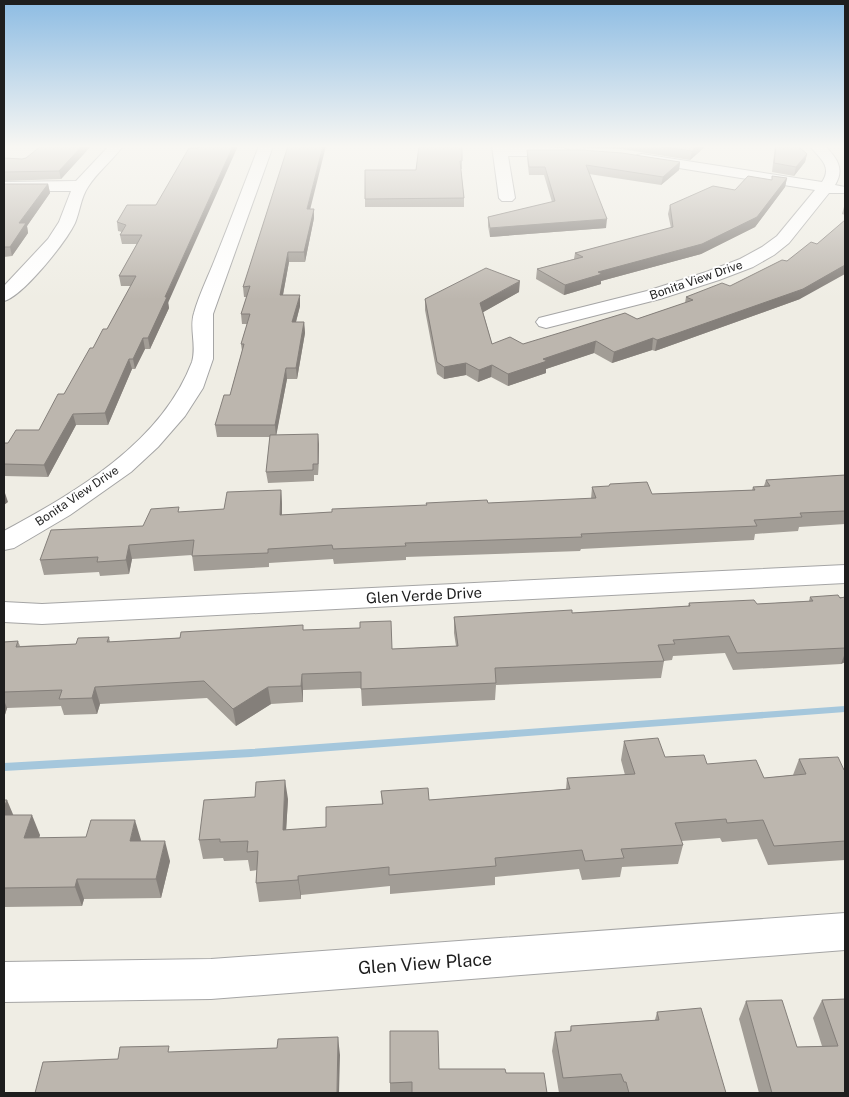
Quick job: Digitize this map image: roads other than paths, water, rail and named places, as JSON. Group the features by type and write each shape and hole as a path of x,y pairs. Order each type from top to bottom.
{"street":[{"path":"4,295 20,281 55,242 67,222 76,197"},
{"name":"Bonita View Drive","path":"4,542 57,512 114,472 157,434 186,396 203,360 206,344 202,321 203,314 247,197"},
{"name":"Bonita View Drive","path":"546,322 676,289 729,271 751,261 781,242 818,197"},
{"name":"Glen Verde Drive","path":"4,612 42,614 845,574"},
{"name":"Glen View Place","path":"4,982 220,979 845,931"}],"waterway":[{"path":"4,767 251,753 845,709"}]}
